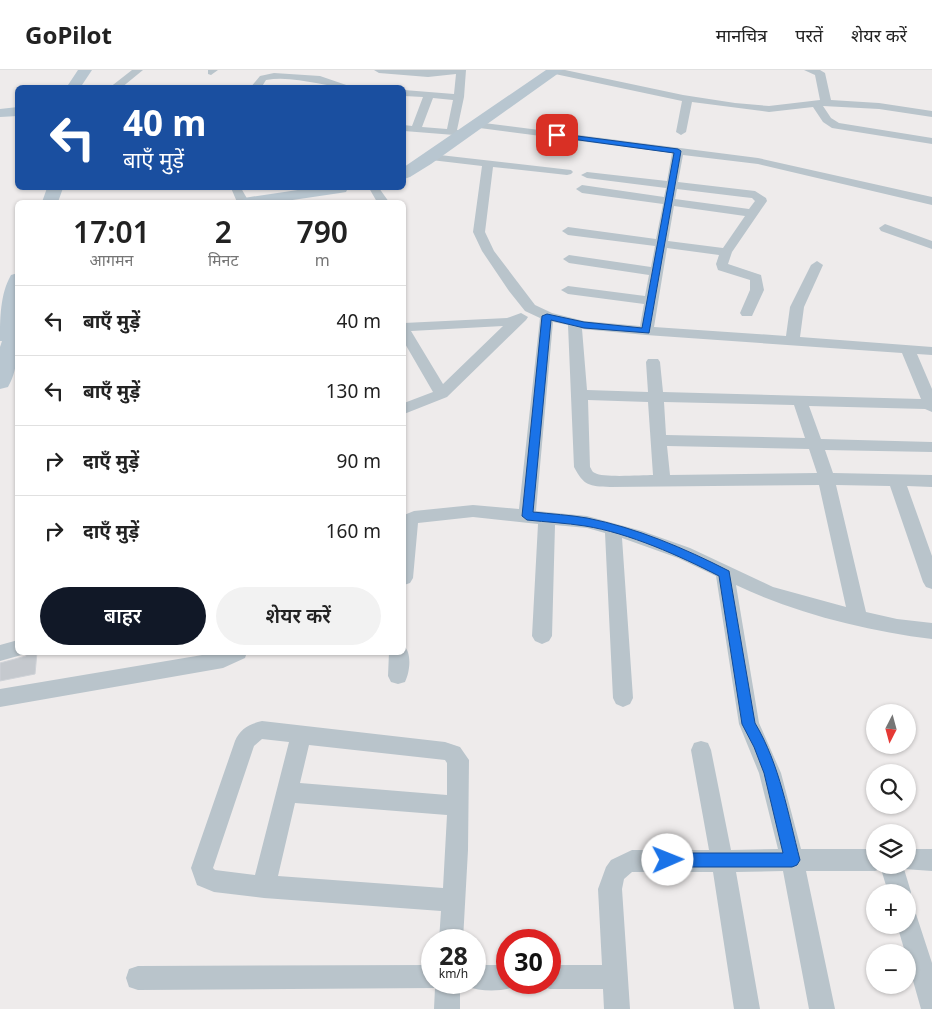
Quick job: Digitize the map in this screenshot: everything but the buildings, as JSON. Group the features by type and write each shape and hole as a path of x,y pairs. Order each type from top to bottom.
{"street":[{"path":"68,85 78,70"},
{"path":"74,85 85,70"},
{"path":"118,85 138,70"},
{"path":"379,70 418,74 461,71 459,97 463,130"},
{"path":"406,173 431,157 463,130 555,70 688,98 761,109 821,104 888,108 932,114"},
{"path":"809,70 820,73 821,104 827,120 836,126 932,141"},
{"path":"257,85 262,78 276,73 320,79 340,85"},
{"path":"406,93 459,97"},
{"path":"416,129 429,95"},
{"path":"681,132 688,98"},
{"path":"0,112 15,110"},
{"path":"406,128 463,130 679,159 758,161 932,201"},
{"path":"431,157 567,172"},
{"path":"646,331 668,200 679,159"},
{"path":"488,163 479,232 488,251 525,313"},
{"path":"587,174 755,195 760,198 761,201 726,252 722,264 723,267 756,278 758,282 757,290 747,313"},
{"path":"582,189 751,213"},
{"path":"262,200 320,190"},
{"path":"885,228 932,245"},
{"path":"568,231 726,252"},
{"path":"570,259 656,272"},
{"path":"792,342 797,307 817,265"},
{"path":"0,338 15,289"},
{"path":"568,290 651,301"},
{"path":"406,408 442,394 525,313"},
{"path":"406,327 509,322 525,313 575,323 646,331 932,351"},
{"path":"527,516 547,316"},
{"path":"575,323 582,467 586,476 593,480 610,482 826,480 932,482"},
{"path":"0,382 15,330"},
{"path":"406,334 442,394"},
{"path":"580,395 931,405 908,350"},
{"path":"653,362 662,482"},
{"path":"800,401 826,480 858,617"},
{"path":"660,440 932,447"},
{"path":"897,481 932,582"},
{"path":"406,546 410,519 414,517 473,511 587,522 684,553 725,574 767,592 808,605 897,627 932,631"},
{"path":"542,636 547,517"},
{"path":"613,530 623,698"},
{"path":"725,574 749,724 760,745 770,773 792,860 822,1009"},
{"path":"0,653 15,649"},
{"path":"0,698 224,660 233,655"},
{"path":"398,676 399,655"},
{"path":"453,929 454,900 458,760 453,754 445,751 262,730 250,735 245,741 202,868 205,877 214,881 264,887 454,900"},
{"path":"264,887 301,734"},
{"path":"701,750 722,859 747,1009"},
{"path":"286,792 457,806"},
{"path":"617,1009 610,890 617,870 623,864 632,861 722,859 866,860"},
{"path":"916,860 932,860"},
{"path":"911,934 932,1005"},
{"path":"138,978 421,977"},
{"path":"561,977 614,977"},
{"path":"447,1009 448,994"}],"route":[{"path":"557,135 678,151 646,331 584,325 547,316 527,516 587,522 636,536 684,553 725,574 749,724 760,745 770,773 792,860 668,860"}]}
